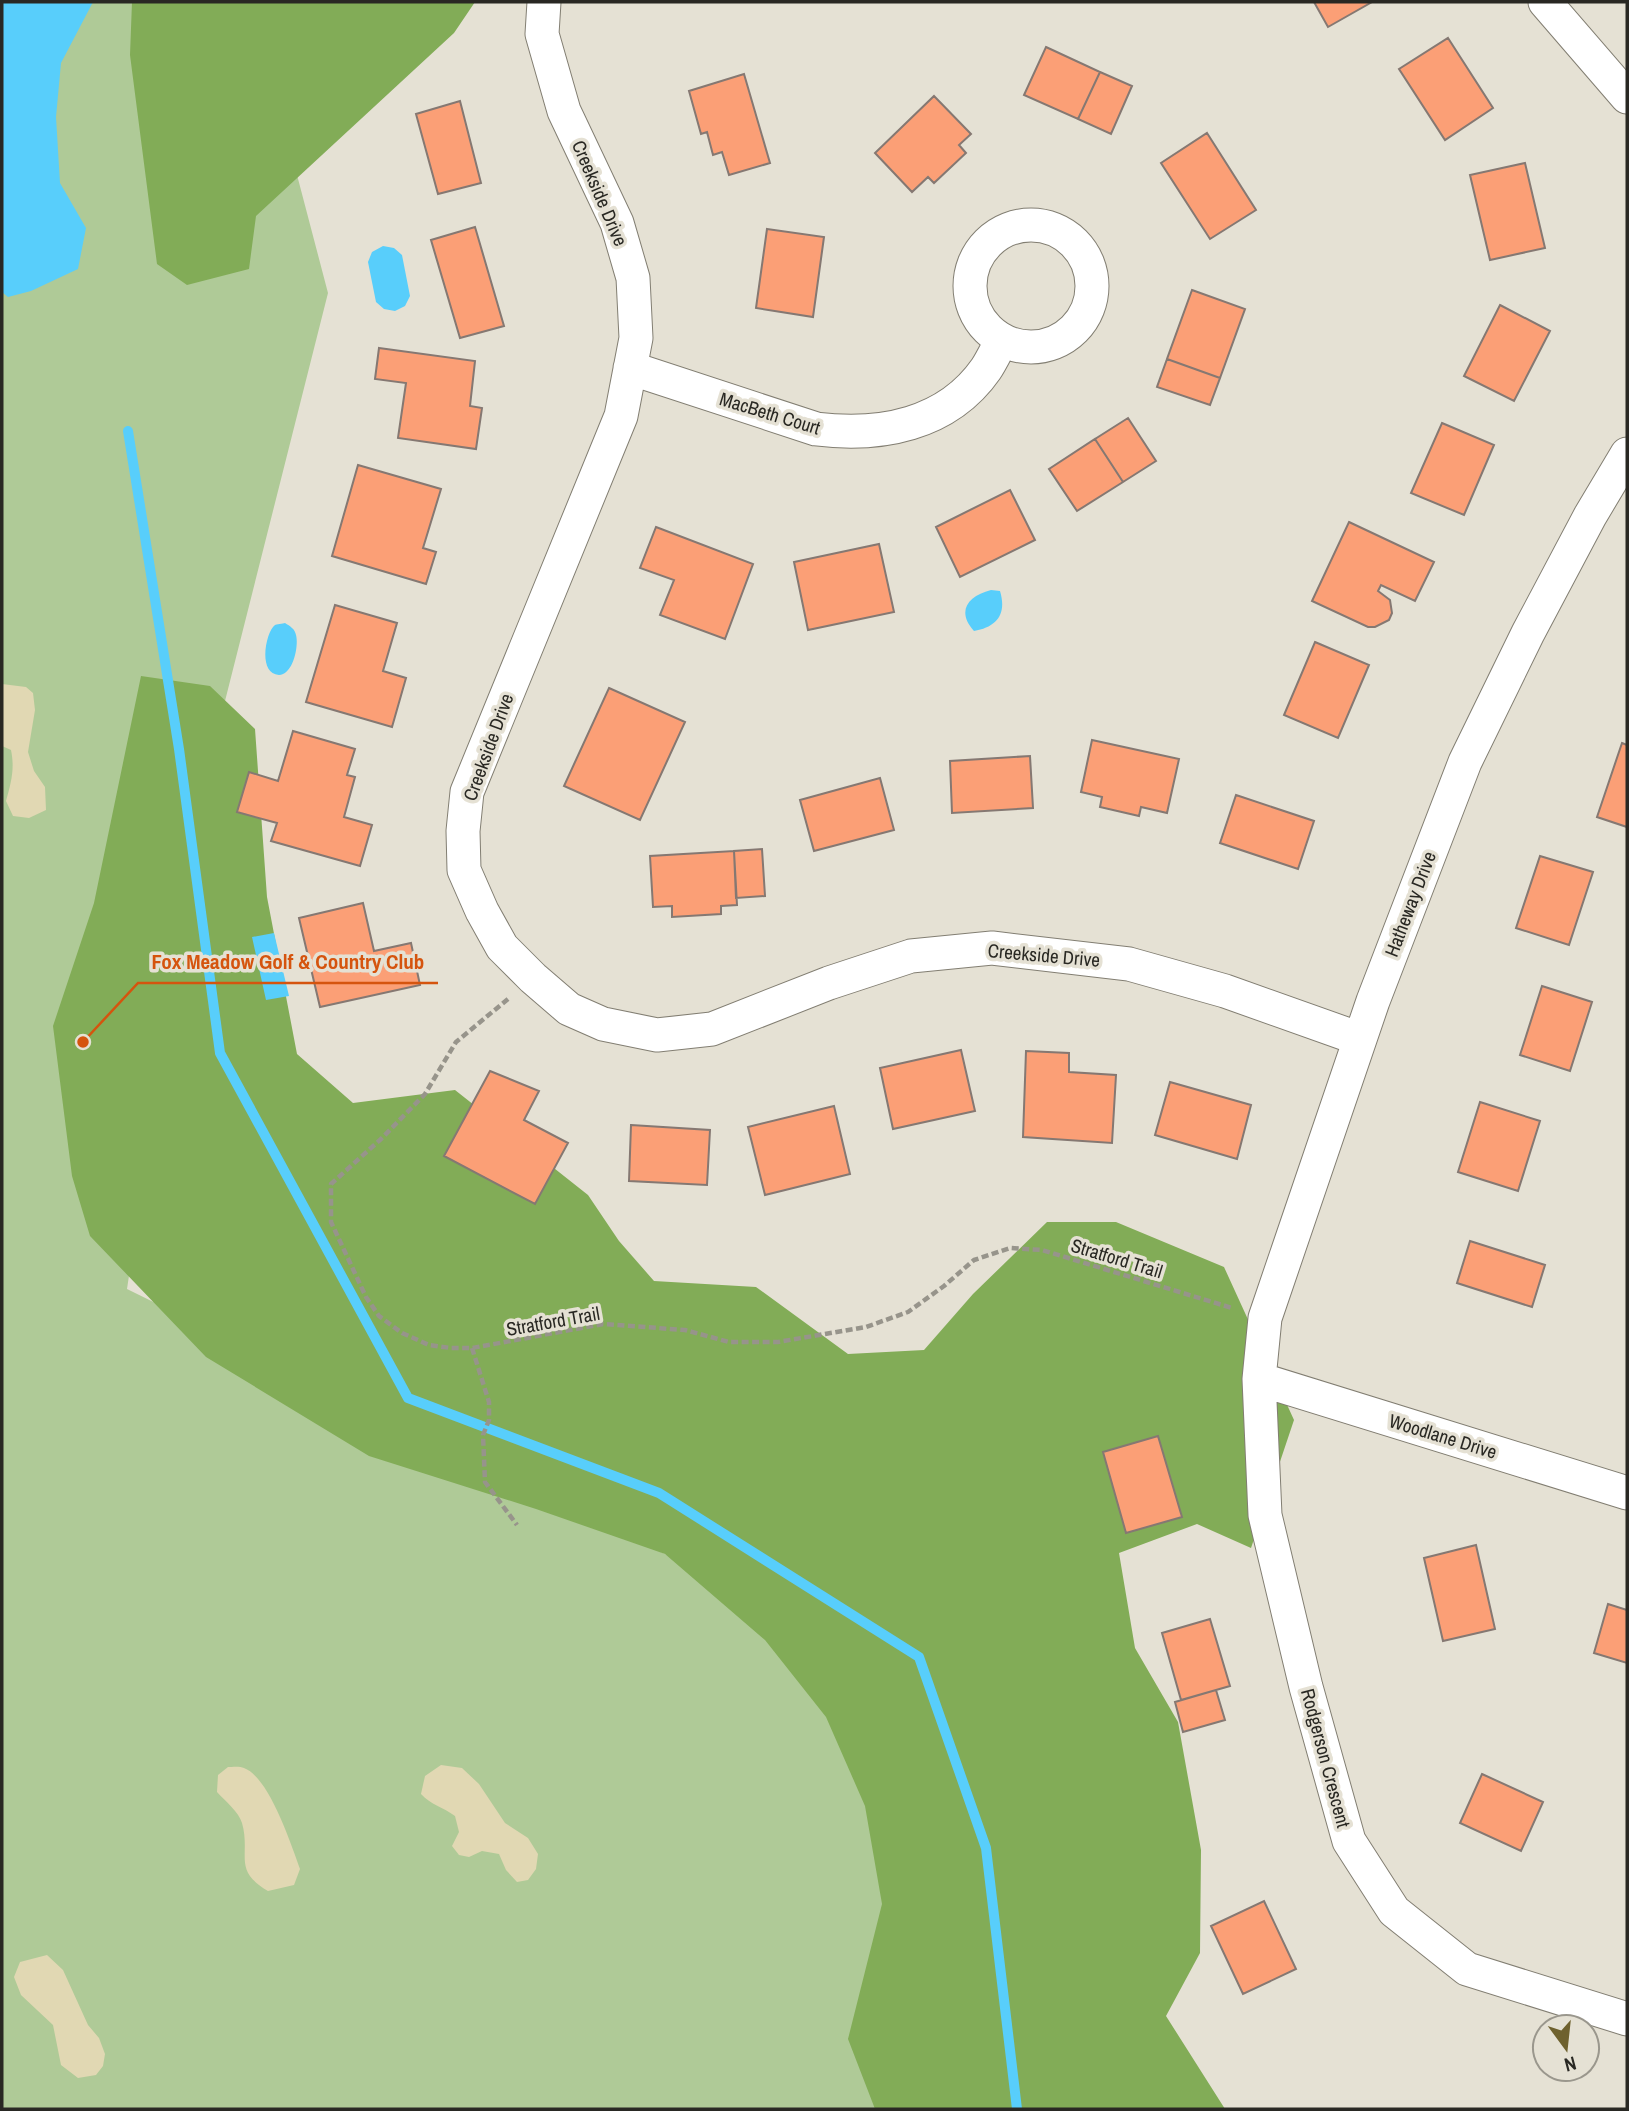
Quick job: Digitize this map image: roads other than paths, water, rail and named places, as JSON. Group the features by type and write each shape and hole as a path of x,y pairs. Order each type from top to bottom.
{"street":[{"name":"Creekside Drive","path":"544,2 542,34 564,111 617,223 633,278 636,338 621,415 467,792 463,831 464,870 502,947 569,1009 603,1024 657,1035 712,1029 830,983 911,956 992,948 1129,964 1225,991 1360,1039"},
{"path":"1545,2 1627,97"},
{"name":"MacBeth Court","path":"630,368 816,429 848,433 892,428 931,416 965,394 987,368 1002,340"},
{"name":"Hatheway Drive","path":"1259,1379 1265,1318 1360,1039 1465,762 1528,633 1590,516 1627,454"},
{"name":"Woodlane Drive","path":"1259,1379 1627,1493"},
{"name":"Rodgerson Crescent","path":"1259,1379 1265,1515 1306,1687 1349,1841 1394,1910 1467,1969 1627,2019"}],"water":[{"path":"2,2 93,2 61,63 56,117 60,183 86,228 78,269 31,291 8,297 2,292"},
{"path":"383,246 394,248 402,255 410,296 405,306 395,311 384,309 376,302 368,262 372,252"},
{"path":"991,590 1000,591 1001,613 994,623 974,631 966,617 967,605 976,596"},
{"path":"285,623 295,631 297,646 288,670 279,675 268,668 265,652 272,629"},
{"path":"274,933 289,996 266,1000 252,937"}],"waterway":[{"path":"128,431 179,749 220,1053 408,1398 659,1493 919,1657 986,1848 1017,2109"}],"place":[{"name":"Fox Meadow Golf & Country Club","path":"83,1042"}]}
